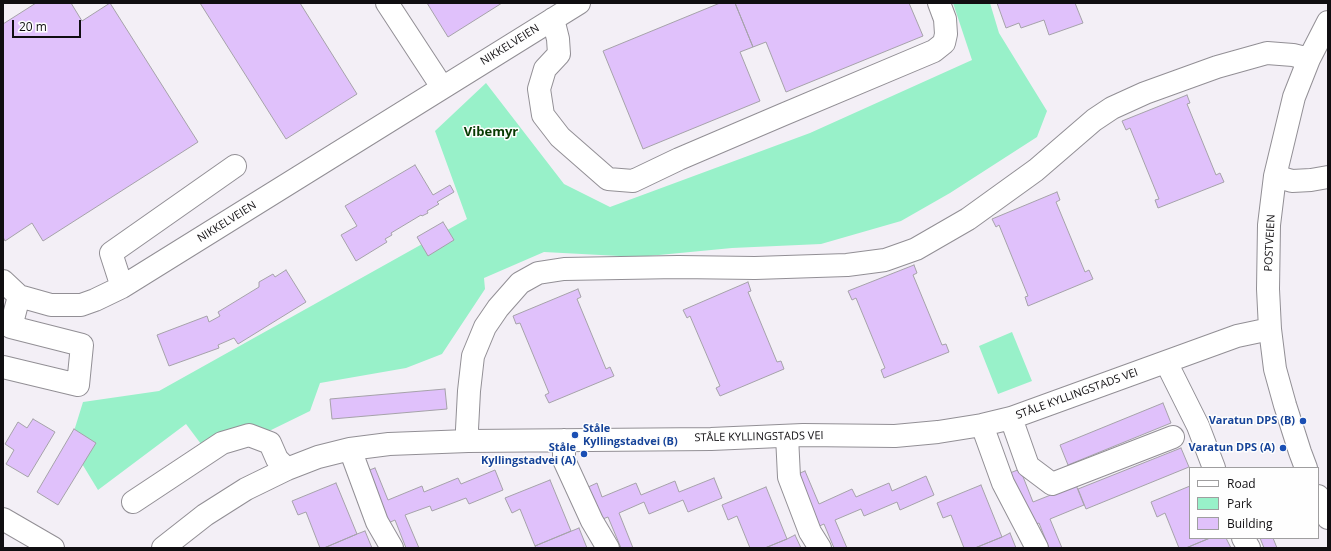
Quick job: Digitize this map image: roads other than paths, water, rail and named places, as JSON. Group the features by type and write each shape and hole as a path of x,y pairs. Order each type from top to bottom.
{"street":[{"path":"387,3 442,87"},
{"name":"NIKKELVEIEN","path":"3,281 19,296 51,305 81,305 122,287 578,3"},
{"path":"553,19 558,39 558,54 545,69 539,89 543,115 560,137 608,179 633,181 782,115 934,51 944,43 946,34 945,19 939,3"},
{"name":"POSTVEIEN","path":"1306,467 1277,376 1270,329 1268,289 1269,225 1275,176 1294,97 1309,59 1328,22"},
{"path":"468,441 467,429 469,391 473,356 485,327 498,308 520,283 538,273 564,268 755,268 847,265 885,260 916,248 968,219 1036,170 1094,120 1112,108 1145,93 1217,67 1267,53 1293,55 1309,59"},
{"path":"122,287 111,253 235,166"},
{"path":"1275,176 1292,181 1328,177"},
{"path":"3,367 78,385 82,345 11,327 19,296"},
{"name":"STÅLE KYLLINGSTADS VEI","path":"163,548 205,515 246,489 287,468 318,457 350,449 390,444 468,441 787,436 896,436 938,432 982,425 1011,418 1237,336 1270,329"},
{"path":"1166,362 1198,426 1214,467"},
{"path":"1011,418 1028,466 1052,484 1173,437"},
{"path":"982,425 1003,483 1037,548"},
{"path":"133,502 222,443 249,435 270,443 277,459 287,468"},
{"path":"787,436 789,477 810,532 820,548"},
{"path":"564,440 564,460 592,521 608,548"},
{"path":"350,449 377,522 392,548"},
{"path":"1319,498 1328,518"},
{"path":"3,519 53,548"},
{"path":"1244,539 1249,548"}],"place":[{"name":"Varatun DPS (B)","path":"1303,421"},
{"name":"Ståle Kyllingstadvei (B)","path":"575,435"},
{"name":"Varatun DPS (A)","path":"1283,448"},
{"name":"Ståle Kyllingstadvei (A)","path":"584,454"}],"district":[{"name":"Vibemyr","path":"491,132"}]}
